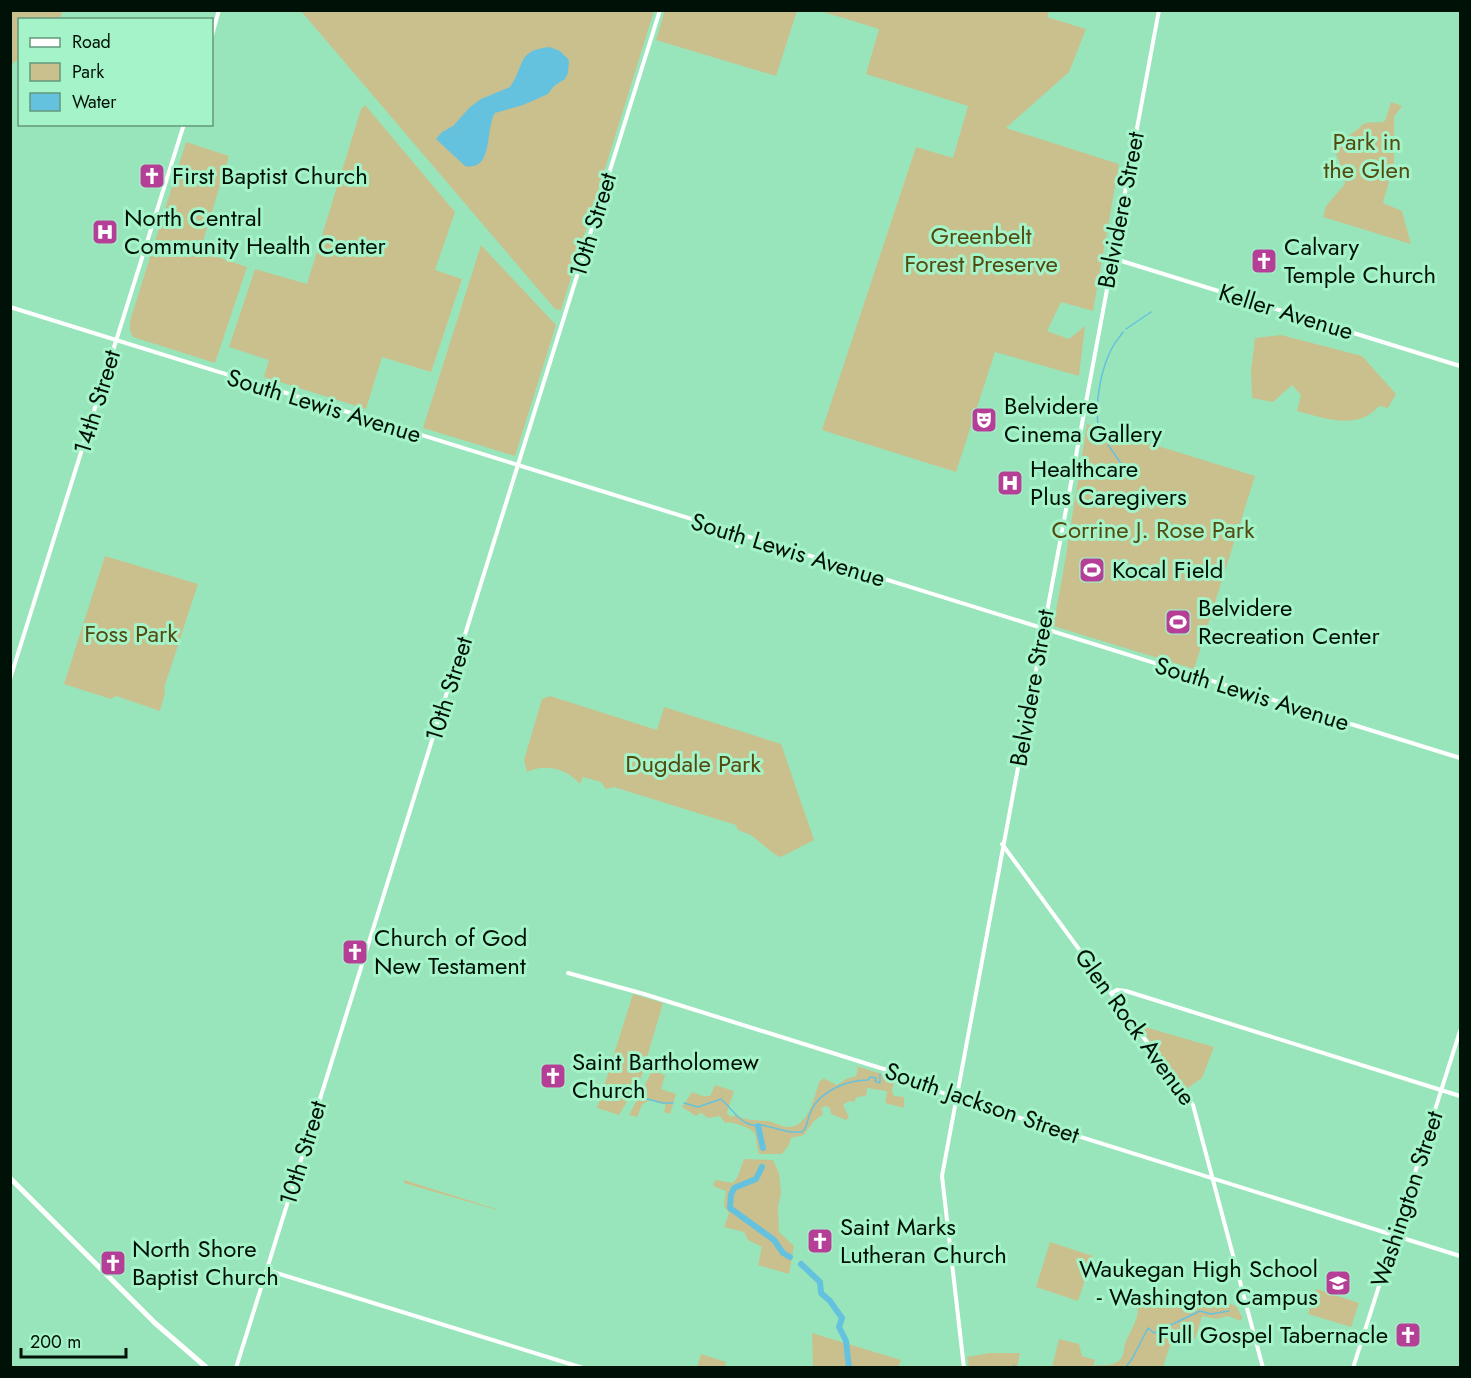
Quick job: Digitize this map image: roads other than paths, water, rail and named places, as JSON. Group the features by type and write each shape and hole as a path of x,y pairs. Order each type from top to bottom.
{"highway":[{"path":"10,1178 155,1323 207,1368"}],"street":[{"path":"213,31 219,10"},
{"name":"10th Street","path":"236,1368 660,10"},
{"name":"Belvidere Street","path":"964,1368 941,1181 1159,10"},
{"name":"14th Street","path":"10,679 183,126"},
{"name":"Keller Avenue","path":"1112,258 1461,366"},
{"name":"South Lewis Avenue","path":"10,308 1461,758"},
{"path":"736,546 746,537"},
{"name":"Glen Rock Avenue","path":"1002,844 1193,1105 1263,1368"},
{"name":"South Jackson Street","path":"568,973 644,994 859,1061 955,1098 1461,1256"},
{"path":"1111,993 1117,990 1125,991 1461,1096"},
{"name":"Washington Street","path":"1353,1368 1461,1031"},
{"path":"267,1270 583,1368"}],"water":[{"path":"550,47 560,51 569,60 565,79 554,86 548,94 523,105 495,113 485,156 481,162 474,166 465,166 436,139 481,99 510,87 526,55"}],"waterway":[{"path":"1126,329 1151,312"},
{"path":"1105,442 1095,426 1098,424 1097,405 1100,385 1108,356 1123,332"},
{"path":"1108,445 1125,469"},
{"path":"684,1103 698,1107 721,1099 739,1118 749,1124 802,1132 815,1104 827,1092 852,1082 868,1080 870,1077 876,1078 875,1081 880,1083 880,1074"},
{"path":"643,1098 673,1103"},
{"path":"758,1126 763,1148"},
{"path":"762,1167 756,1179 734,1188 730,1208 774,1240 783,1253 790,1257"},
{"path":"801,1264 820,1282 821,1293 842,1318 839,1327 846,1341 849,1368"},
{"path":"1264,1302 1286,1306 1296,1304 1306,1298"},
{"path":"1125,1368 1148,1328 1154,1333 1200,1311 1211,1314 1229,1311"}],"place":[{"name":"First Baptist Church","path":"152,176"},
{"name":"North Central Community Health Center","path":"105,232"},
{"name":"Calvary Temple Church","path":"1264,261"},
{"name":"Belvidere Cinema Gallery","path":"984,420"},
{"name":"Healthcare Plus Caregivers","path":"1010,483"},
{"name":"Kocal Field","path":"1092,570"},
{"name":"Belvidere Recreation Center","path":"1178,622"},
{"name":"Church of God New Testament","path":"355,952"},
{"name":"Saint Bartholomew Church","path":"553,1076"},
{"name":"Saint Marks Lutheran Church","path":"820,1241"},
{"name":"North Shore Baptist Church","path":"113,1263"},
{"name":"Waukegan High School - Washington Campus","path":"1338,1283"},
{"name":"Full Gospel Tabernacle","path":"1408,1335"}],"park label":[{"name":"Park in the Glen","path":"1367,156"},
{"name":"Greenbelt Forest Preserve","path":"981,250"},
{"name":"Corrine J. Rose Park","path":"1153,530"},
{"name":"Foss Park","path":"131,634"},
{"name":"Dugdale Park","path":"693,764"}]}
